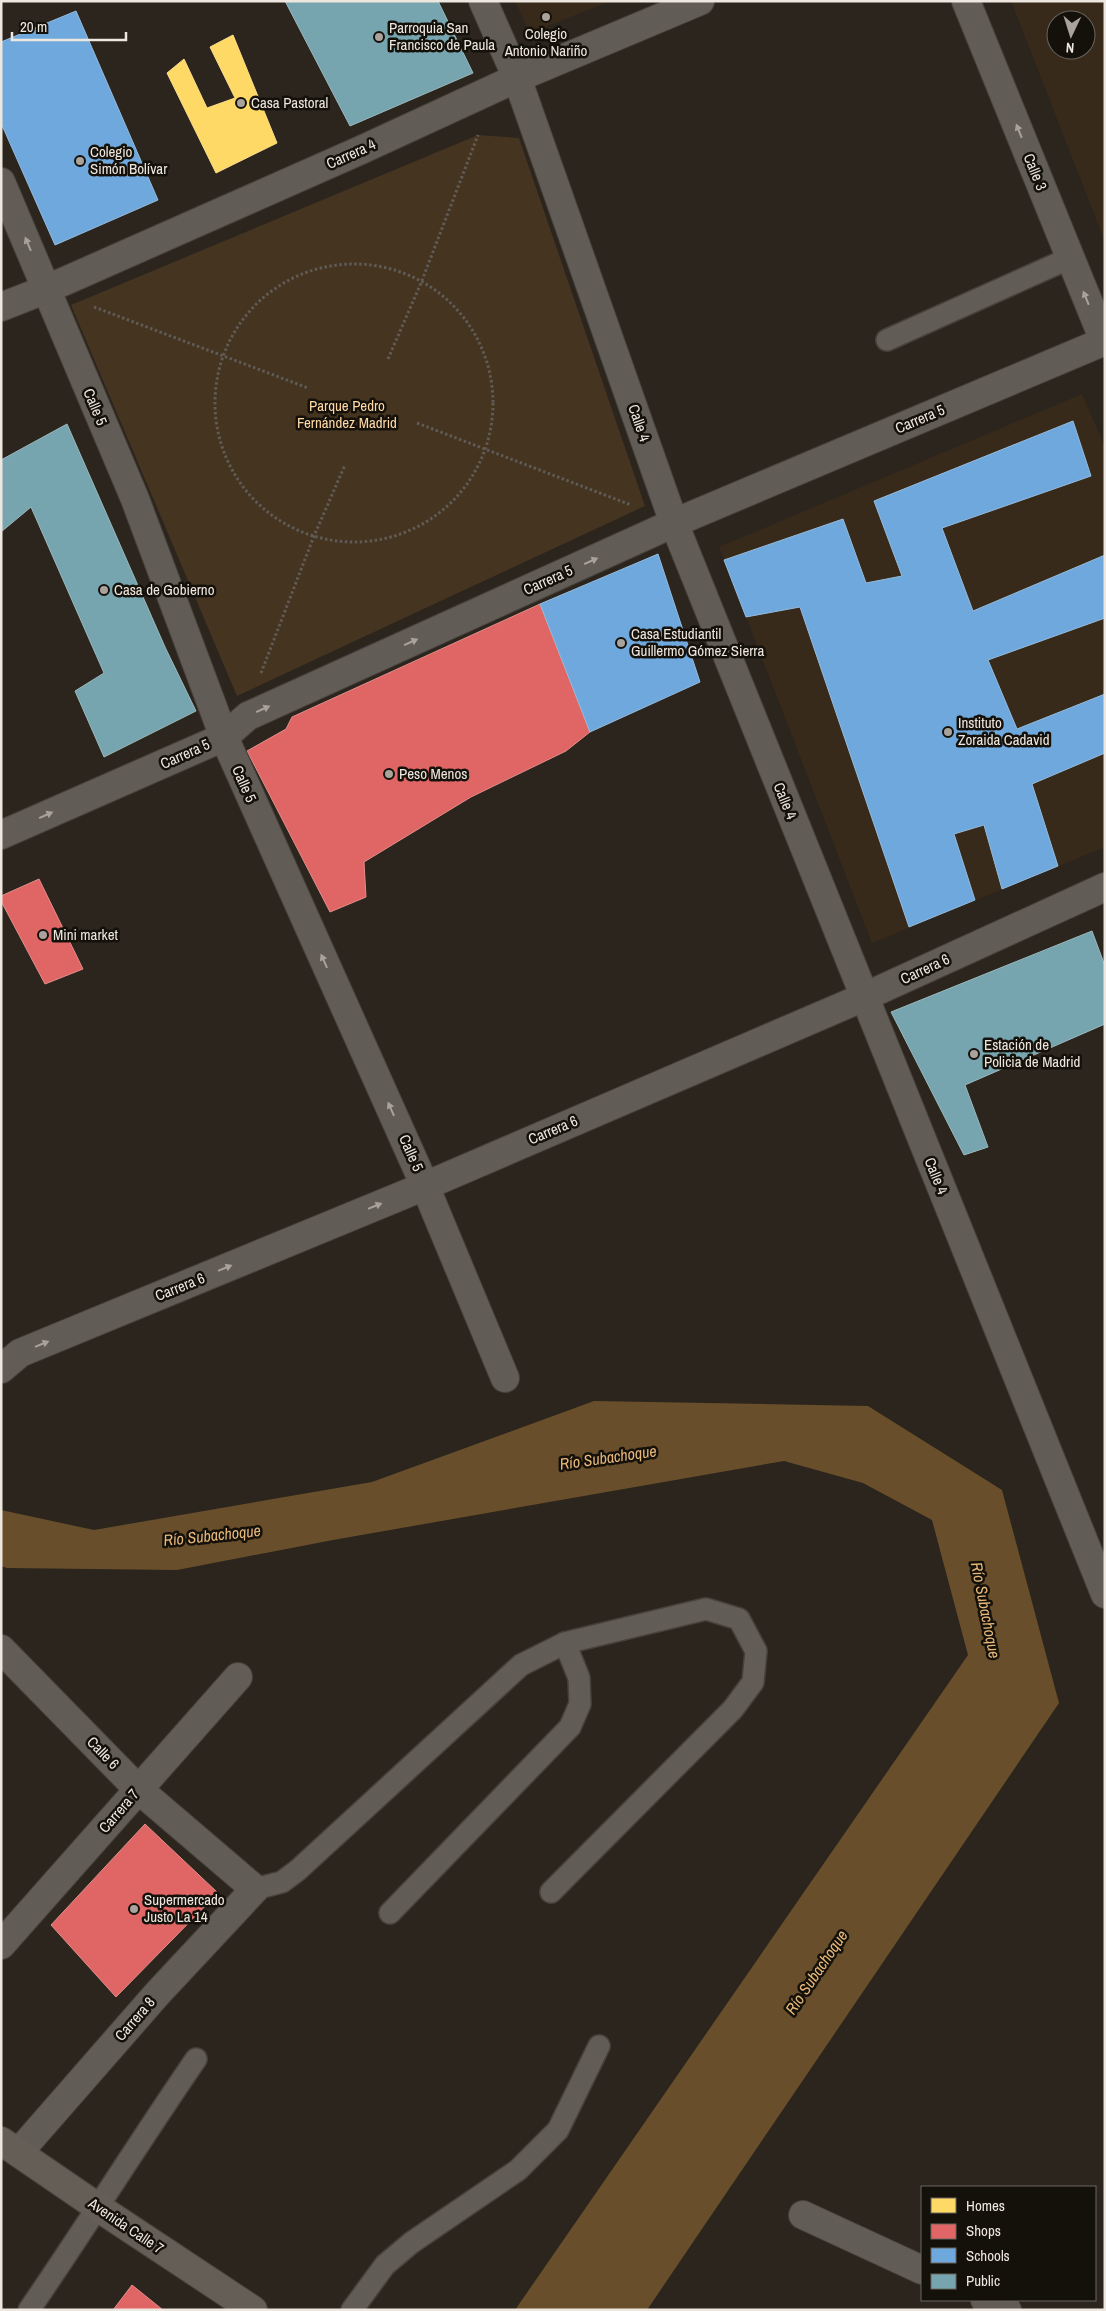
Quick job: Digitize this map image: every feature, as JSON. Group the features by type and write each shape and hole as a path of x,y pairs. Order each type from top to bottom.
{"main road":[{"name":"Avenida Calle 7","path":"10,2147 252,2310"}],"street":[{"name":"Calle 4","path":"483,1 507,82 674,523 1105,1594"},
{"name":"Carrera 4","path":"1,307 47,289 362,150 507,82 700,1"},
{"name":"Calle 3","path":"966,1 1104,342"},
{"name":"Calle 5","path":"1,182 134,499 224,737 425,1186 505,1378"},
{"name":"Carrera 5","path":"1,835 224,737 248,716 674,523 1104,342"},
{"name":"Carrera 6","path":"1,1369 20,1353 425,1186 864,997 1105,887"},
{"name":"Calle 6","path":"1,1649 138,1789 255,1889"},
{"name":"Carrera 7","path":"1,1945 238,1677"},
{"name":"Carrera 8","path":"10,2147 255,1889"},
{"path":"803,2215 921,2270"},
{"path":"988,2301 1007,2310"}],"lane":[{"path":"887,340 1070,258"},
{"path":"255,1889 282,1882 298,1870 521,1665 565,1643 706,1609 739,1619 756,1651 753,1682 733,1709 551,1892"},
{"path":"390,1913 570,1727 580,1704 579,1678 565,1643"},
{"path":"352,2310 384,2265 411,2243 518,2170 558,2130 599,2046"},
{"path":"28,2310 98,2208 115,2177 196,2059"}],"path":[{"path":"388,360 507,82"},
{"path":"362,264 408,274 421,283 447,299 476,335 492,378 492,424 479,467 451,504 414,530 369,542 322,539 280,522 245,492 222,451 213,406 222,356 241,320 275,288 316,269 362,264"},
{"path":"47,289 308,388"},
{"path":"417,423 637,508"},
{"path":"261,674 314,536 344,465"}],"shaded area":[{"name":"Colegio Antonio Nariño","path":"515,1 611,1 530,33"},
{"path":"1011,1 1105,1 1105,242"},
{"name":"Instituto Zoraida Cadavid","path":"1082,394 1105,447 1105,847 872,943 719,547"}],"green space":[{"name":"Parque Pedro Fernández Madrid","path":"478,135 519,138 645,506 237,696 71,305"}],"water":[{"name":"Río Subachoque","path":"594,1401 868,1406 1002,1490 1059,1703 647,2310 515,2310 968,1655 932,1520 863,1483 784,1461 333,1540 177,1570 7,1568 1,1566 1,1510 94,1530 372,1482"}],"building: Homes":[{"name":"Casa Pastoral","path":"233,35 277,143 216,173 167,73 184,59 207,108 235,98 210,47"}],"building: Shops":[{"name":"Peso Menos","path":"540,604 590,732 566,751 471,797 364,862 366,897 330,912 247,751 286,729 292,717"},
{"name":"Mini market","path":"39,879 83,969 45,984 1,901 1,896"},
{"name":"Supermercado Justo La 14","path":"145,1824 218,1893 116,1997 51,1925"},
{"path":"132,2285 163,2310 113,2310"}],"building: Schools":[{"name":"Colegio Simón Bolívar","path":"76,11 158,200 55,245 1,123 1,42"},
{"name":"Instituto Zoraida Cadavid","path":"1073,421 1091,476 942,528 973,611 1105,555 1105,618 988,660 1017,729 1105,694 1105,753 1032,784 1058,866 1002,889 984,825 954,834 975,900 909,927 800,607 746,617 724,560 843,519 866,583 902,576 874,501"},
{"name":"Casa Estudiantil Guillermo Gómez Sierra","path":"658,554 700,682 590,732 540,604"}],"building: Public":[{"name":"Parroquia San Francisco de Paula","path":"285,1 438,1 473,73 350,126"},
{"name":"Casa de Gobierno","path":"67,424 165,647 196,711 104,757 75,691 104,673 31,507 1,532 1,460"},
{"name":"Estación de Policia de Madrid","path":"1092,931 1105,966 1105,1024 965,1085 988,1147 964,1155 891,1012"}],"place":[{"name":"Colegio Antonio Nariño","path":"546,17"},
{"name":"Parroquia San Francisco de Paula","path":"379,37"},
{"name":"Casa Pastoral","path":"241,103"},
{"name":"Colegio Simón Bolívar","path":"80,161"},
{"name":"Casa de Gobierno","path":"104,590"},
{"name":"Casa Estudiantil Guillermo Gómez Sierra","path":"621,643"},
{"name":"Instituto Zoraida Cadavid","path":"948,732"},
{"name":"Peso Menos","path":"389,774"},
{"name":"Mini market","path":"43,935"},
{"name":"Estación de Policia de Madrid","path":"974,1054"},
{"name":"Supermercado Justo La 14","path":"134,1909"}]}
